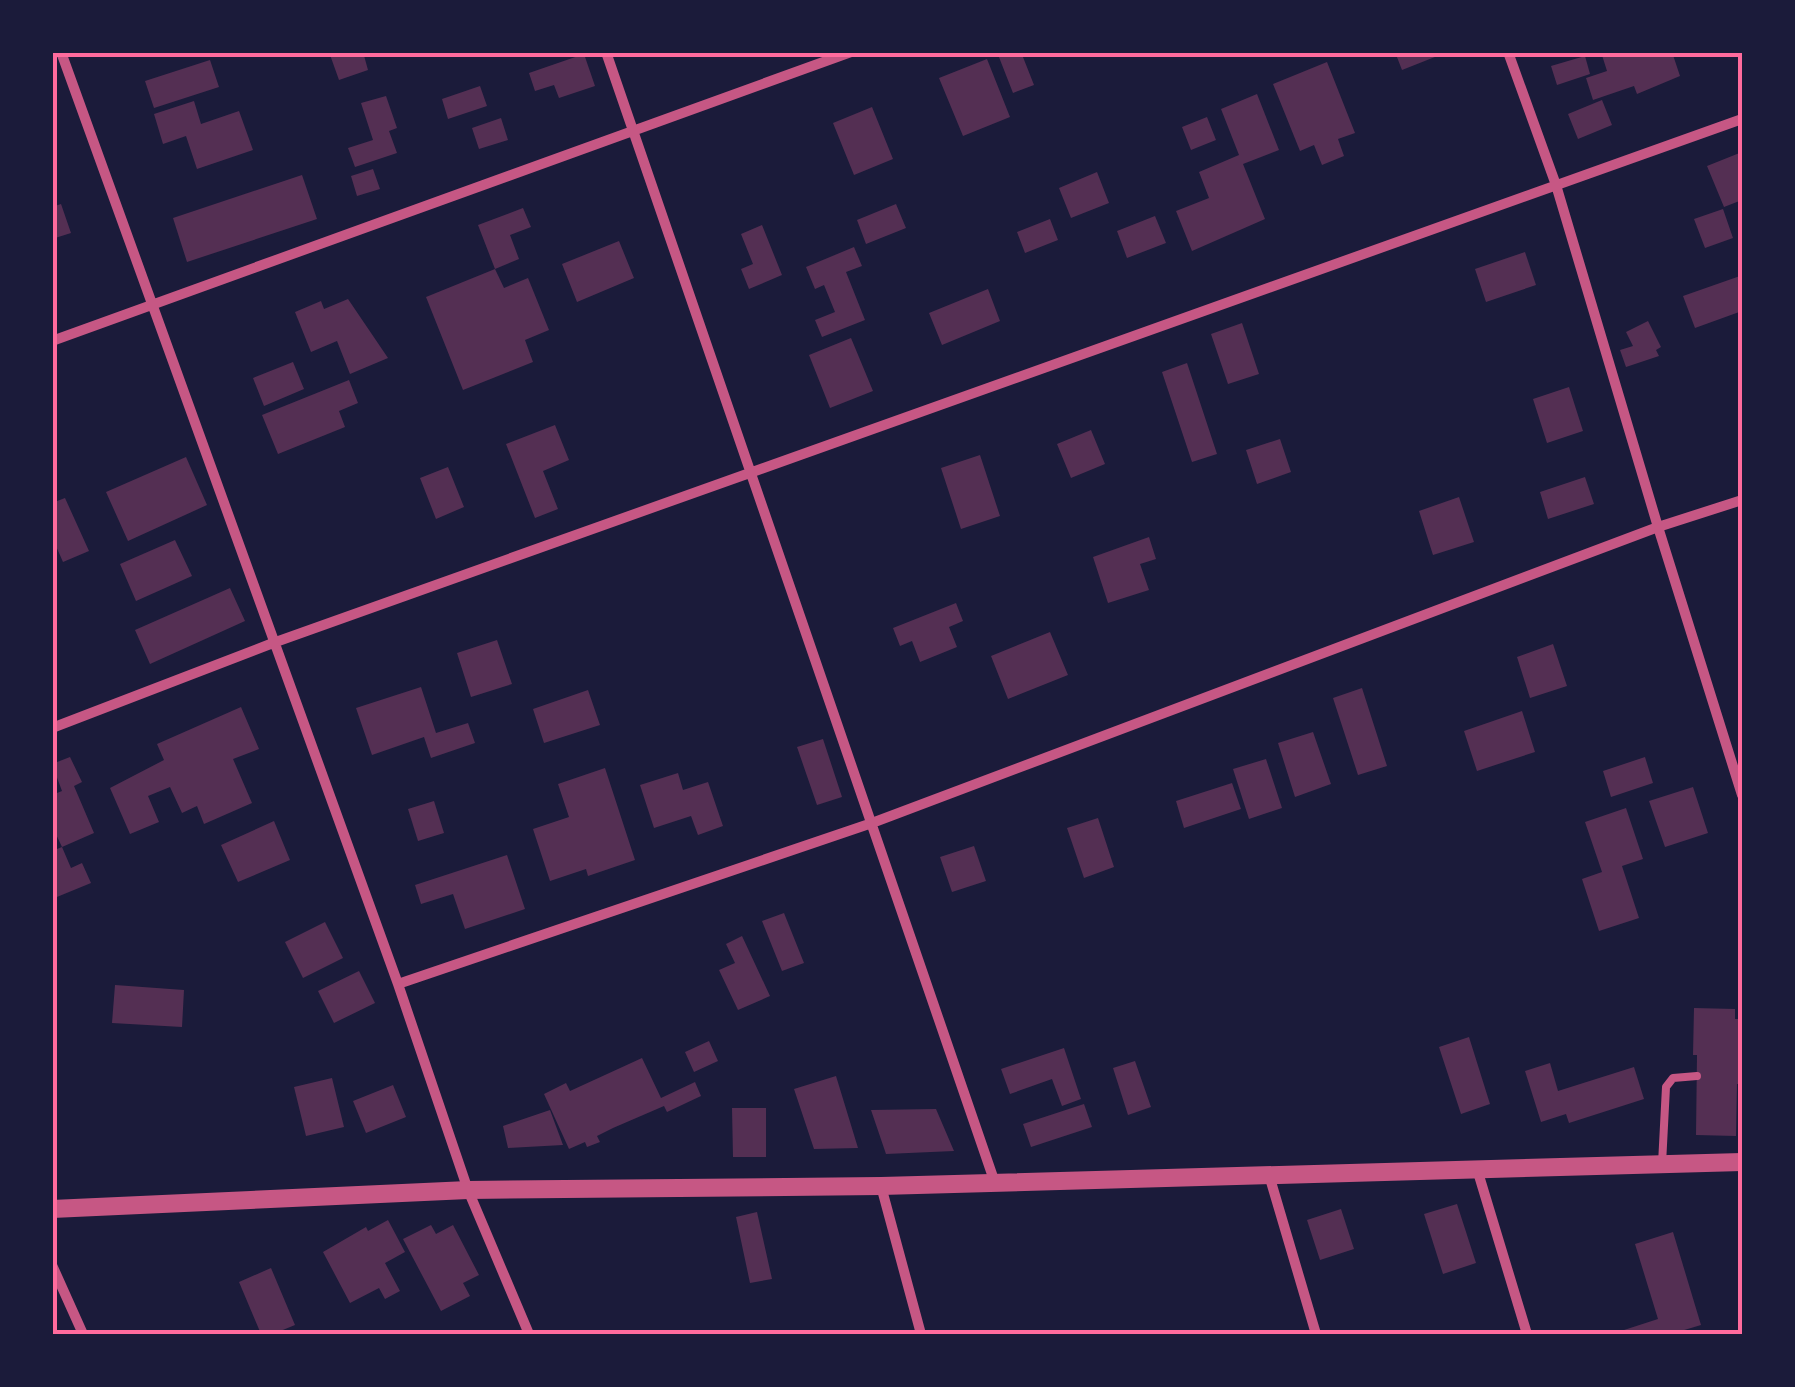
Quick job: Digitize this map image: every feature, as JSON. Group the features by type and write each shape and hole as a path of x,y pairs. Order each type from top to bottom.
{"street":[{"path":"62,52 398,984 468,1190 528,1334"},
{"path":"606,52 994,1180"},
{"path":"52,341 851,52"},
{"path":"1508,52 1556,186 1742,795"},
{"path":"52,728 273,643 1742,119"},
{"path":"398,984 872,823 1658,527 1742,500"},
{"path":"52,1209 468,1190 881,1186 1742,1162"},
{"path":"1477,1170 1527,1334"},
{"path":"1269,1174 1316,1334"},
{"path":"881,1186 922,1334"},
{"path":"52,1265 84,1334"}],"lane":[{"path":"1662,1164 1666,1087 1673,1078 1696,1076"}],"building":[{"path":"329,52 363,52 368,70 339,80"},
{"path":"997,52 1021,52 1034,85 1013,93"},
{"path":"1395,52 1445,52 1445,53 1402,70"},
{"path":"1601,52 1672,52 1680,76 1637,94 1634,86 1593,100 1586,78 1607,71"},
{"path":"584,54 595,86 559,98 554,85 535,91 529,73"},
{"path":"1585,56 1590,74 1557,85 1551,66"},
{"path":"987,59 1010,117 963,136 939,78"},
{"path":"210,60 219,87 154,108 145,81"},
{"path":"1327,62 1355,133 1338,139 1344,156 1322,165 1314,145 1300,151 1273,84"},
{"path":"480,86 487,106 448,119 442,99"},
{"path":"1257,94 1279,150 1243,164 1265,219 1192,251 1176,211 1209,198 1199,172 1239,155 1221,109"},
{"path":"386,96 397,128 389,131 397,153 355,167 348,148 373,140 361,103"},
{"path":"1602,100 1612,125 1578,139 1568,114"},
{"path":"194,101 201,124 239,111 253,150 197,169 186,136 163,144 154,114"},
{"path":"872,107 893,159 854,175 833,123"},
{"path":"1207,117 1216,140 1191,150 1182,127"},
{"path":"501,118 508,140 479,149 472,128"},
{"path":"1742,152 1742,200 1724,207 1707,166"},
{"path":"373,169 380,189 357,196 351,176"},
{"path":"1097,172 1109,203 1071,218 1059,188"},
{"path":"302,175 317,219 187,262 173,218"},
{"path":"61,204 71,233 52,239 52,207"},
{"path":"896,204 906,228 866,244 857,220"},
{"path":"523,208 531,227 510,235 519,259 495,269 478,225"},
{"path":"1723,209 1733,238 1705,248 1694,219"},
{"path":"1155,216 1166,243 1127,258 1117,231"},
{"path":"1050,219 1058,240 1025,253 1017,232"},
{"path":"762,225 782,275 749,289 741,269 753,264 741,234"},
{"path":"619,241 634,278 577,302 562,264"},
{"path":"854,247 862,266 846,272 865,320 822,337 815,320 835,312 824,285 815,289 806,267"},
{"path":"1525,252 1536,285 1486,302 1475,269"},
{"path":"495,269 504,288 528,278 549,330 525,340 533,362 463,390 426,297"},
{"path":"1740,276 1742,311 1695,328 1683,296"},
{"path":"988,289 1000,321 942,345 929,313"},
{"path":"348,299 388,358 350,374 337,341 311,352 295,312 321,301 324,309"},
{"path":"1648,321 1661,347 1656,350 1659,356 1626,367 1620,350 1633,346 1626,332"},
{"path":"1242,323 1259,374 1228,384 1211,334"},
{"path":"851,338 873,391 830,408 809,355"},
{"path":"293,362 304,389 264,406 253,378"},
{"path":"1187,363 1217,454 1192,462 1162,372"},
{"path":"349,380 358,403 339,411 345,427 278,454 262,415"},
{"path":"1569,387 1583,431 1547,443 1533,399"},
{"path":"555,425 569,460 543,471 558,509 535,518 506,444"},
{"path":"1091,430 1105,464 1071,478 1057,444"},
{"path":"1280,439 1291,472 1257,484 1246,450"},
{"path":"980,455 1000,516 961,529 941,468"},
{"path":"186,457 207,505 128,541 106,492"},
{"path":"448,467 464,507 436,519 420,478"},
{"path":"1585,477 1594,504 1548,519 1540,492"},
{"path":"1459,497 1474,542 1433,555 1419,511"},
{"path":"65,498 89,551 63,562 52,537 52,503"},
{"path":"1149,537 1156,559 1140,564 1149,590 1108,603 1093,557"},
{"path":"175,540 192,576 136,601 120,564"},
{"path":"230,588 245,621 150,664 135,630"},
{"path":"956,603 963,621 949,627 957,647 920,662 912,641 900,646 893,628"},
{"path":"1050,632 1068,675 1008,699 991,656"},
{"path":"497,640 512,684 471,697 457,653"},
{"path":"1553,644 1567,686 1530,698 1517,657"},
{"path":"421,687 436,733 468,723 475,743 431,758 424,737 372,755 356,708"},
{"path":"1362,688 1387,766 1358,775 1333,698"},
{"path":"588,690 600,725 544,743 533,709"},
{"path":"241,707 259,749 233,759 252,803 204,824 197,806 182,813 170,787 148,796 159,822 130,834 110,788 164,760 157,744"},
{"path":"1522,711 1535,752 1477,771 1464,731"},
{"path":"1313,732 1331,784 1295,797 1278,743"},
{"path":"823,739 842,797 817,805 797,747"},
{"path":"70,757 82,782 74,786 94,833 62,847 52,826 52,795 62,791 52,764"},
{"path":"1645,757 1653,783 1611,797 1603,771"},
{"path":"1266,759 1282,808 1249,819 1233,769"},
{"path":"605,768 635,860 588,876 586,869 550,881 533,829 569,817 558,784"},
{"path":"678,773 683,790 708,782 723,826 698,835 691,816 654,828 640,785"},
{"path":"1232,783 1241,809 1184,828 1176,801"},
{"path":"1693,787 1708,833 1665,847 1649,801"},
{"path":"434,801 444,833 418,841 408,809"},
{"path":"1626,808 1643,859 1622,866 1639,918 1599,931 1582,879 1602,872 1585,822"},
{"path":"1098,818 1114,867 1084,878 1067,828"},
{"path":"274,821 290,860 238,882 221,845"},
{"path":"974,846 986,881 952,892 940,857"},
{"path":"62,847 71,868 82,863 91,883 52,899 52,851"},
{"path":"507,855 525,909 465,929 453,894 421,904 415,885"},
{"path":"784,913 804,963 782,971 762,921"},
{"path":"325,922 343,958 303,978 285,942"},
{"path":"742,936 770,996 738,1010 719,970 735,963 726,944"},
{"path":"359,971 375,1003 334,1023 318,991"},
{"path":"115,985 184,990 182,1027 112,1023"},
{"path":"1694,1008 1735,1009 1735,1019 1742,1019 1742,1084 1737,1084 1736,1136 1696,1135"},
{"path":"1469,1037 1490,1104 1461,1114 1439,1047"},
{"path":"709,1041 718,1061 694,1072 685,1052"},
{"path":"1064,1048 1081,1099 1062,1106 1052,1079 1010,1094 1001,1069"},
{"path":"642,1058 661,1098 695,1082 701,1096 667,1112 664,1106 613,1128 597,1136 600,1142 587,1147 585,1142 569,1149 544,1094 566,1083 570,1091"},
{"path":"1135,1061 1151,1107 1128,1115 1113,1068"},
{"path":"1550,1063 1558,1091 1634,1067 1644,1099 1569,1123 1566,1114 1541,1122 1525,1071"},
{"path":"836,1076 858,1148 814,1149 794,1089"},
{"path":"332,1078 344,1127 306,1136 294,1087"},
{"path":"393,1085 406,1117 366,1133 353,1101"},
{"path":"1084,1104 1092,1127 1031,1147 1023,1124"},
{"path":"732,1108 766,1108 766,1157 733,1157"},
{"path":"936,1109 954,1151 886,1154 871,1110"},
{"path":"550,1110 563,1145 508,1148 503,1126"},
{"path":"1457,1204 1476,1263 1443,1274 1424,1214"},
{"path":"1341,1209 1354,1249 1320,1260 1307,1220"},
{"path":"757,1212 772,1279 750,1283 736,1217"},
{"path":"388,1220 405,1252 385,1263 400,1291 385,1299 379,1288 350,1303 323,1252 366,1227 368,1231"},
{"path":"431,1225 436,1234 453,1225 479,1275 463,1283 470,1296 441,1311 403,1239"},
{"path":"1673,1232 1701,1325 1671,1334 1625,1334 1624,1330 1658,1319 1635,1244"},
{"path":"271,1268 295,1325 273,1334 261,1334 239,1282"}]}
